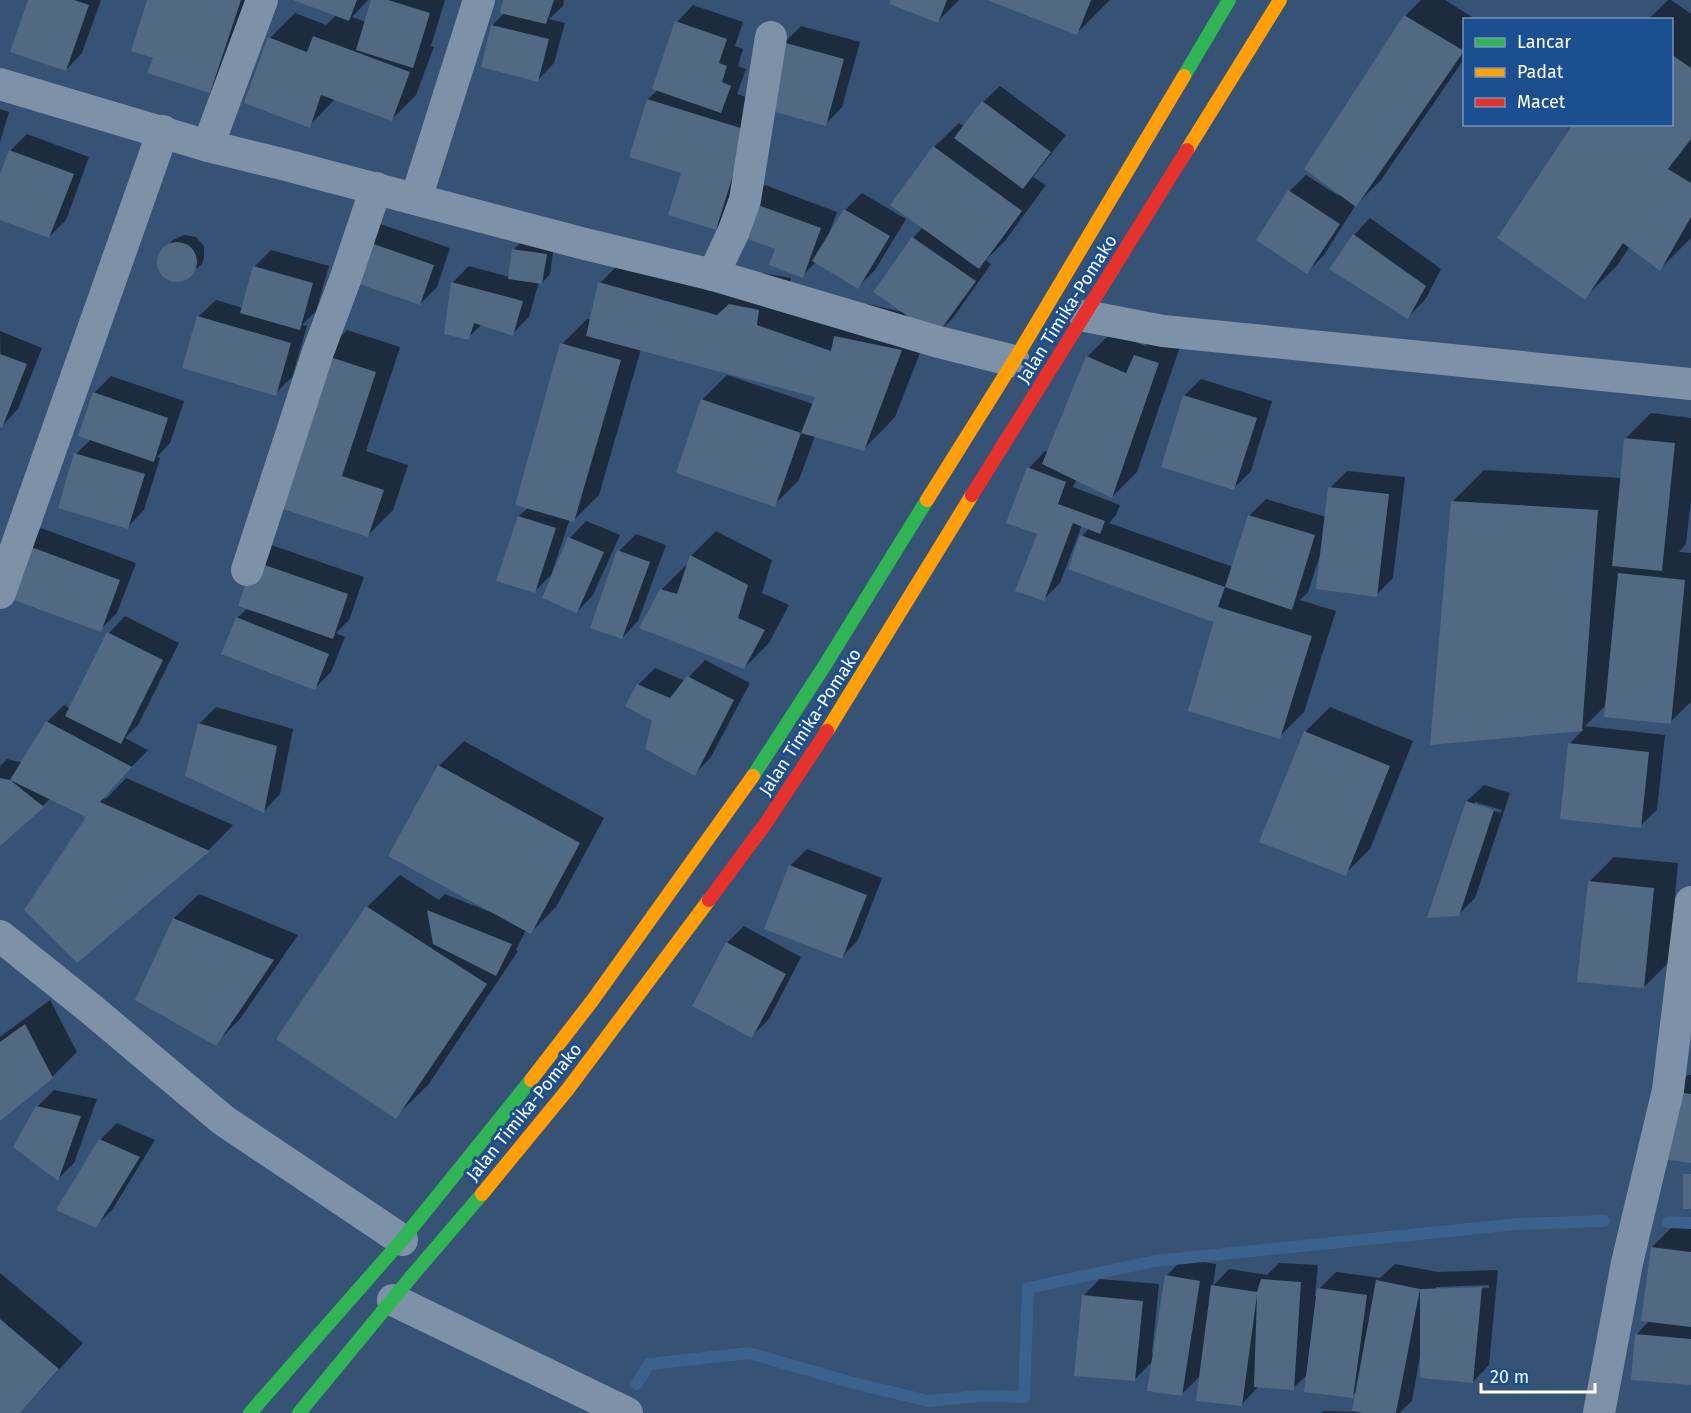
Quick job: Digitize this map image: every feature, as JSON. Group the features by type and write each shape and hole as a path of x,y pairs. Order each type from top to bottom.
{"highway":[{"name":"Jalan Timika-Pomako","path":"250,1413 402,1239 541,1067 592,1001 739,797 825,665 1014,361 1229,0"},
{"name":"Jalan Timika-Pomako","path":"299,1413 568,1089 766,822 846,703 995,457 1280,0"}],"street":[{"path":"208,146 262,0"},
{"path":"416,199 479,0"},
{"path":"713,275 733,233 745,200 771,36"},
{"path":"0,84 208,146 713,275 935,341 1014,361"},
{"path":"0,593 163,131"},
{"path":"247,570 318,352 376,188"},
{"path":"1085,316 1163,331 1691,384"},
{"path":"1599,1413 1627,1263 1668,1090 1691,902"},
{"path":"0,936 223,1120 402,1239"},
{"path":"393,1300 627,1413"}],"building":[{"path":"28,0 74,0 89,5 66,71 10,52"},
{"path":"147,0 241,0 210,93 147,73 153,58 131,51"},
{"path":"293,0 357,0 349,21"},
{"path":"371,0 388,0 430,13 413,68 356,50"},
{"path":"503,0 554,0 546,24 500,13"},
{"path":"891,0 947,0 938,23 889,4"},
{"path":"987,0 1091,0 1077,35"},
{"path":"1404,15 1463,50 1356,207 1304,169"},
{"path":"675,21 727,39 719,63 727,66 722,82 731,86 721,113 652,89"},
{"path":"491,25 549,39 538,82 481,67"},
{"path":"313,36 410,72 392,121 321,95 310,128 244,103 268,37 307,52"},
{"path":"782,42 844,59 826,126 764,109"},
{"path":"1673,56 1691,68 1691,139 1668,169 1691,183 1691,217 1660,271 1623,243 1585,300 1497,238 1572,126 1673,126"},
{"path":"647,99 747,130 716,230 668,215 681,173 629,157"},
{"path":"982,101 1051,152 1023,189 954,138"},
{"path":"933,146 1022,211 979,269 890,205"},
{"path":"9,150 74,174 49,238 0,220 0,174"},
{"path":"1288,190 1340,224 1307,274 1256,240"},
{"path":"747,201 821,228 803,278 769,265 775,249 734,234"},
{"path":"844,209 890,236 858,289 812,261"},
{"path":"1353,234 1426,286 1408,319 1329,269"},
{"path":"912,237 976,281 936,336 873,292"},
{"path":"362,240 434,265 420,305 348,280"},
{"path":"177,242 185,243 191,248 196,254 196,270 191,276 185,281 177,282 169,281 163,276 158,270 157,262 158,254 163,248 169,243"},
{"path":"512,249 547,254 542,284 508,279"},
{"path":"253,266 313,283 300,330 240,313"},
{"path":"451,282 523,301 513,336 474,323 469,340 444,334"},
{"path":"598,282 717,315 729,304 759,310 757,325 831,351 834,336 902,350 864,451 801,433 815,397 586,336"},
{"path":"197,316 291,343 276,396 182,368"},
{"path":"560,343 621,360 574,522 515,505"},
{"path":"0,354 27,364 2,428 0,427"},
{"path":"321,354 376,372 342,476 384,490 368,537 271,505"},
{"path":"1134,355 1159,363 1112,498 1042,464 1086,356 1126,373"},
{"path":"93,392 168,418 154,462 78,436"},
{"path":"1183,395 1257,418 1234,490 1161,467"},
{"path":"701,399 801,433 775,507 676,473"},
{"path":"1624,438 1675,443 1662,571 1612,566"},
{"path":"74,453 145,474 128,529 58,508"},
{"path":"1027,467 1066,482 1058,504 1105,521 1100,534 1073,523 1044,601 1015,591 1037,534 1006,523"},
{"path":"1328,487 1389,494 1377,597 1316,589"},
{"path":"1451,501 1598,510 1582,731 1430,745"},
{"path":"1248,515 1315,535 1292,610 1225,587"},
{"path":"518,516 556,528 535,593 496,581"},
{"path":"1080,535 1225,587 1218,607 1312,636 1280,739 1188,711 1216,613 1213,622 1068,569"},
{"path":"568,537 604,552 577,613 542,598"},
{"path":"23,544 120,580 101,632 3,596"},
{"path":"617,550 650,562 622,639 590,628"},
{"path":"690,555 748,585 738,618 765,630 744,669 639,628 660,589 677,594"},
{"path":"253,561 348,594 333,639 238,606"},
{"path":"1618,573 1685,580 1671,724 1604,717"},
{"path":"236,617 329,654 315,690 221,654"},
{"path":"107,632 163,660 121,744 65,716"},
{"path":"687,676 734,700 695,776 645,749 652,721 625,706 637,684 670,698"},
{"path":"46,721 132,767 100,802 210,851 77,963 24,910 86,817 10,780"},
{"path":"198,723 277,746 264,813 185,776"},
{"path":"1304,731 1390,766 1346,876 1259,842"},
{"path":"1568,743 1649,752 1641,828 1560,819"},
{"path":"438,765 580,843 531,934 388,856"},
{"path":"0,778 10,780 44,807 0,846"},
{"path":"1466,801 1494,810 1459,916 1427,918"},
{"path":"789,865 867,895 842,959 764,929"},
{"path":"1588,881 1654,888 1644,988 1577,982"},
{"path":"366,906 487,984 396,1119 276,1039"},
{"path":"427,910 512,944 496,976 433,944"},
{"path":"173,918 274,960 216,1046 135,1000"},
{"path":"726,942 786,974 752,1038 692,1006"},
{"path":"25,1024 53,1078 0,1121 0,1042"},
{"path":"1669,1091 1691,1094 1691,1163 1661,1159"},
{"path":"36,1106 81,1116 58,1181 13,1147"},
{"path":"99,1139 140,1157 96,1228 56,1210"},
{"path":"1683,1174 1691,1174 1691,1209 1683,1209"},
{"path":"1651,1247 1691,1252 1691,1327 1641,1321"},
{"path":"1165,1275 1200,1281 1182,1396 1147,1391"},
{"path":"1261,1279 1301,1282 1294,1390 1254,1387 1257,1295 1242,1406 1196,1401 1211,1285 1257,1292"},
{"path":"1376,1280 1420,1289 1396,1413 1352,1411"},
{"path":"1482,1287 1473,1383 1420,1378 1420,1289"},
{"path":"1317,1288 1367,1295 1353,1398 1304,1392"},
{"path":"1082,1295 1143,1301 1135,1381 1074,1376"},
{"path":"0,1319 59,1369 20,1413 0,1413"},
{"path":"1635,1334 1691,1339 1691,1385 1631,1380"}],"waterway":[{"path":"637,1384 649,1364 749,1353 850,1382 928,1401 980,1396 1024,1397 1028,1288 1155,1261 1517,1224 1604,1221"},
{"path":"1668,1222 1691,1223"}],"traffic: fast":[{"path":"1184,76 1229,0"},
{"path":"753,776 927,500"},
{"path":"250,1413 402,1240 531,1080"},
{"path":"299,1413 482,1194"}],"traffic: slow":[{"path":"1187,150 1280,0"},
{"path":"927,500 1014,361 1184,76"},
{"path":"827,731 972,495"},
{"path":"531,1080 592,1001 753,776"},
{"path":"482,1194 568,1089 709,900"}],"traffic: jam":[{"path":"972,495 1187,150"},
{"path":"709,900 766,823 827,731"}]}
